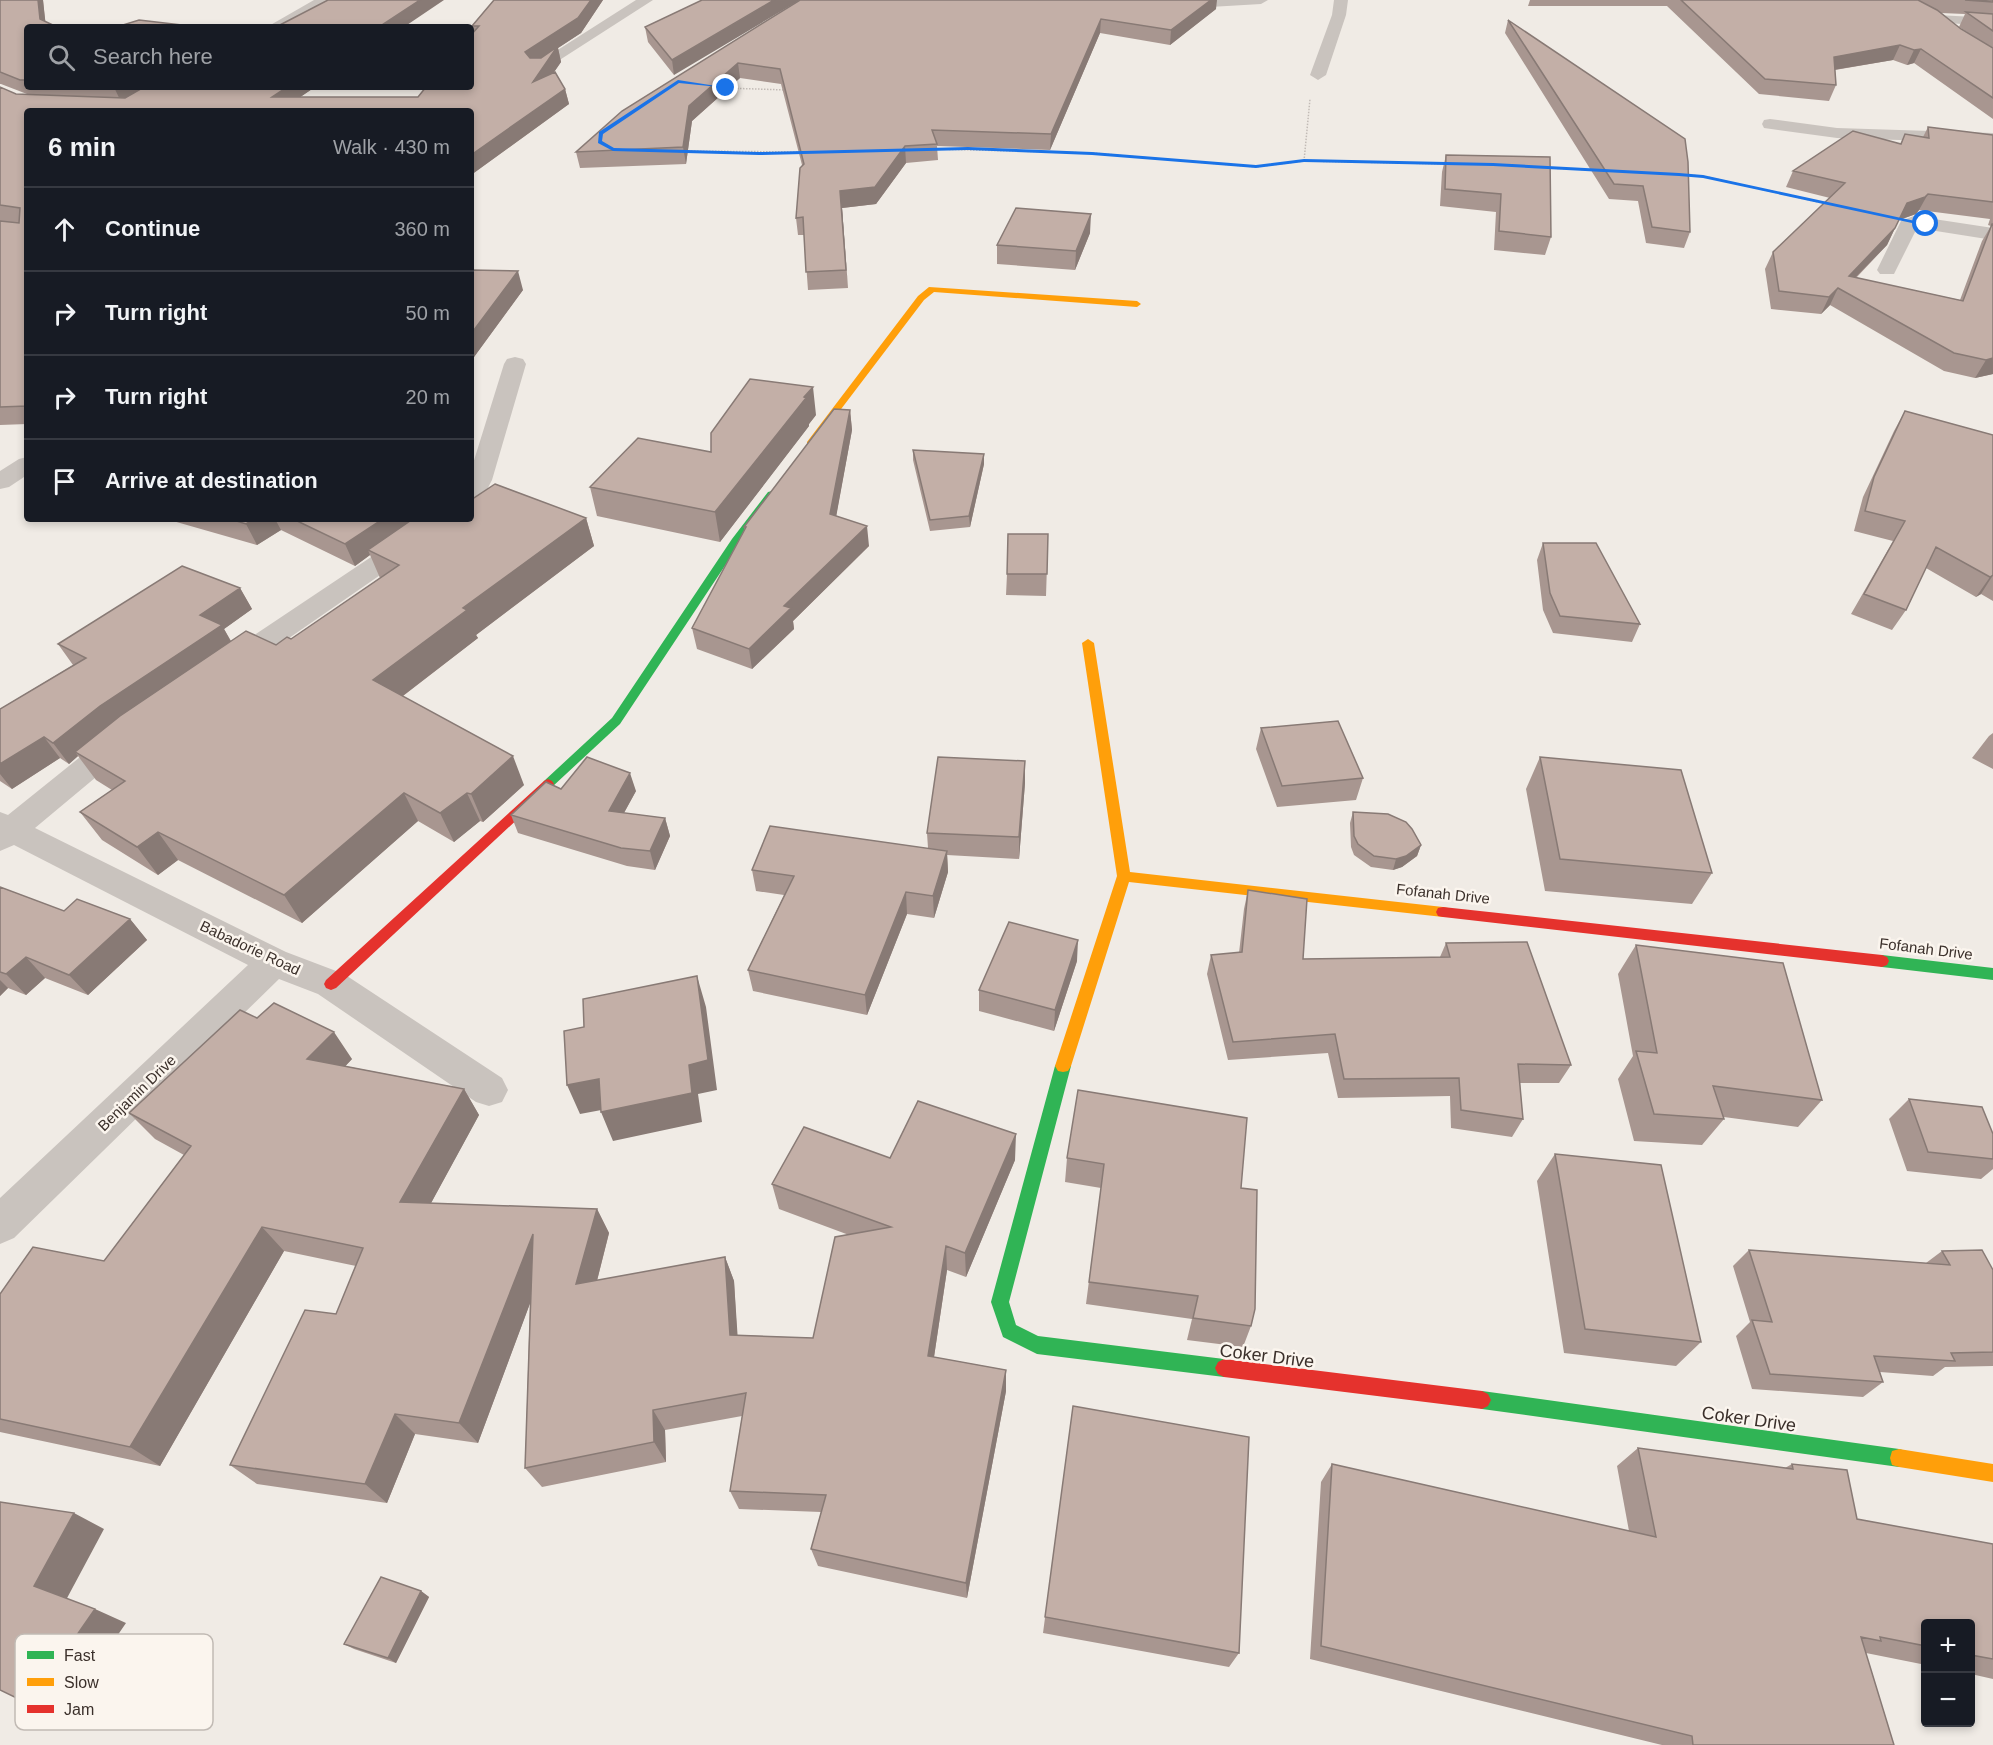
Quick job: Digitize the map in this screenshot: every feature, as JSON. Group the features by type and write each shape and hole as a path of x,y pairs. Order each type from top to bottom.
{"street":[{"path":"280,24 324,0"},
{"path":"539,67 646,0"},
{"path":"1090,0 1176,5 1261,0"},
{"path":"1318,75 1339,15 1341,0"},
{"path":"1952,32 1930,16 1993,22"},
{"path":"1770,124 1837,133 1993,138"},
{"path":"1887,270 1908,225 1914,222 1993,234"},
{"path":"800,457 921,298 932,289 1137,304"},
{"path":"474,492 480,480 515,364"},
{"path":"0,482 24,467"},
{"path":"331,984 616,722 736,542 779,485"},
{"path":"204,683 441,522"},
{"path":"1088,643 1124,876"},
{"path":"4,830 146,723"},
{"name":"Babadorie Road","path":"4,830 274,962 331,984 489,1090"},
{"name":"Fofanah Drive","path":"1124,876 1993,974"},
{"name":"Coker Drive","path":"1124,876 1059,1080 1000,1302 1009,1331 1037,1345 1456,1397 1894,1457 1993,1473"},
{"name":"Benjamin Drive","path":"0,1225 274,962"}],"path":[{"path":"1304,161 1310,99 1318,75"},
{"path":"717,87 791,90"},
{"path":"926,150 1092,153 1256,167 1304,161 1446,164"},
{"path":"680,151 804,152"},
{"path":"1540,167 1598,170"},
{"path":"1679,174 1703,176 1830,205"}],"building":[{"path":"0,0 38,0 40,19 51,24 24,24 24,80 0,72"},
{"path":"328,0 420,0 384,24 282,24"},
{"path":"494,0 591,0 578,18 525,52 530,58 541,58 557,47 533,82 555,72 565,89 474,153 474,108 24,108 24,406 0,407 0,221 19,223 20,208 0,205 0,87 16,94 125,98 139,90 282,90 272,97 418,97 424,90 474,90 474,32 479,26 474,24"},
{"path":"702,0 774,0 672,60 645,27"},
{"path":"800,0 1211,0 1171,30 1101,19 1051,134 932,130 937,144 905,146 875,187 840,191 846,270 806,272 803,217 796,218 800,168 804,164 780,69 738,63 689,106 683,147 576,152 622,111"},
{"path":"1681,0 1918,0 1937,10 1961,29 1993,48 1993,98 1921,49 1914,50 1900,45 1834,57 1836,85 1765,79"},
{"path":"1965,0 1993,0 1993,2"},
{"path":"1966,12 1993,14 1993,31"},
{"path":"139,20 173,24 126,24"},
{"path":"1508,20 1685,139 1690,232 1652,227 1643,186 1614,184"},
{"path":"1928,127 1993,135 1993,202 1928,194 1907,203 1895,228 1849,276 1963,301 1993,224 1993,358 1986,360 1954,353 1838,288 1829,297 1779,291 1773,252 1845,183 1793,171 1853,131 1901,144 1905,134 1929,138"},
{"path":"1446,155 1550,157 1551,237 1499,231 1501,194 1445,189"},
{"path":"1016,208 1091,214 1076,251 997,245"},
{"path":"474,270 518,271 474,330"},
{"path":"750,379 813,387 715,512 590,487 638,438 711,452 711,433"},
{"path":"834,409 850,410 830,514 867,526 784,606 791,608 749,649 692,628 746,527 744,527"},
{"path":"1905,411 1993,435 1993,575 1990,577 1936,547 1906,610 1864,594 1905,521 1865,511 1874,477"},
{"path":"913,450 984,454 969,516 930,520"},
{"path":"495,484 586,518 463,608 467,610 373,680 513,756 471,794 467,793 440,813 404,793 284,895 158,832 137,847 80,812 125,781 75,752 120,716 246,631 276,645 287,637 291,639 399,565 368,550 409,522 474,522 474,498"},
{"path":"299,522 378,522 345,544"},
{"path":"1008,534 1048,534 1047,574 1007,574"},
{"path":"1543,543 1596,543 1640,624 1560,616 1550,593"},
{"path":"182,566 240,588 200,615 222,625 100,706 53,743 44,737 0,764 0,709 86,658 58,644"},
{"path":"1338,721 1363,778 1282,786 1261,728"},
{"path":"587,757 630,773 609,811 665,818 650,851 621,848 511,815 546,782 561,789"},
{"path":"938,757 1025,761 1019,837 927,833"},
{"path":"1540,757 1681,770 1712,873 1560,859"},
{"path":"1353,812 1388,814 1406,822 1421,845 1406,856 1396,859 1374,856 1358,844 1354,836"},
{"path":"770,826 947,851 933,896 906,892 865,995 748,970 794,876 752,870"},
{"path":"0,887 64,911 77,899 130,919 69,975 26,957 6,974 0,972"},
{"path":"1248,890 1307,899 1303,959 1450,957 1446,943 1527,942 1571,1065 1518,1064 1523,1119 1461,1110 1459,1078 1344,1079 1335,1034 1233,1042 1211,955 1242,952"},
{"path":"1009,922 1078,940 1055,1010 979,990"},
{"path":"1636,945 1783,963 1822,1100 1713,1086 1724,1119 1654,1114 1636,1051 1657,1053"},
{"path":"697,976 708,1060 689,1065 692,1093 601,1112 599,1079 567,1085 564,1031 584,1027 583,999"},
{"path":"274,1003 334,1032 307,1059 464,1089 400,1202 597,1209 576,1284 725,1257 730,1335 813,1338 835,1237 891,1227 772,1184 804,1127 890,1158 918,1101 1016,1134 965,1253 946,1246 928,1356 1006,1370 966,1583 811,1549 826,1495 730,1491 746,1393 653,1410 654,1442 525,1468 533,1234 459,1423 395,1414 365,1484 230,1465 305,1310 336,1314 363,1248 262,1227 130,1447 0,1419 0,1294 33,1247 104,1261 191,1146 129,1113 240,1010 257,1018"},
{"path":"1078,1090 1247,1118 1241,1188 1257,1190 1255,1309 1251,1326 1193,1318 1198,1296 1089,1282 1104,1164 1067,1158"},
{"path":"1909,1099 1982,1107 1993,1134 1993,1159 1928,1152"},
{"path":"1555,1154 1661,1165 1701,1342 1585,1329"},
{"path":"1749,1250 1950,1265 1942,1251 1982,1250 1993,1270 1993,1352 1951,1353 1955,1361 1874,1356 1883,1382 1770,1374 1752,1320 1772,1322"},
{"path":"1073,1406 1249,1437 1239,1653 1045,1617"},
{"path":"1638,1448 1793,1469 1792,1464 1847,1470 1857,1519 1993,1544 1993,1659 1975,1656 1975,1619 1921,1619 1921,1645 1880,1637 1881,1641 1861,1637 1894,1745 1693,1745 1692,1736 1321,1646 1332,1464 1656,1537"},
{"path":"0,1502 74,1513 34,1586 95,1609 78,1634 15,1634 15,1697 0,1690"},
{"path":"381,1577 421,1591 388,1658 344,1644"}],"traffic: fast":[{"path":"548,784 616,721 736,541 772,494"},
{"path":"1882,961 1993,974"},
{"path":"1063,1066 1000,1302 1009,1331 1037,1345 1224,1368"},
{"path":"1482,1400 1899,1458"}],"traffic: slow":[{"path":"810,444 921,298 932,289 1137,304"},
{"path":"1063,1066 1124,876 1088,643"},
{"path":"1124,876 1443,912"},
{"path":"1899,1458 1993,1473"}],"traffic: jam":[{"path":"331,984 548,784"},
{"path":"1443,912 1882,961"},
{"path":"1224,1368 1482,1400"}],"route":[{"path":"726,88 678,82 601,133 600,142 613,150 759,153 968,149 1092,153 1256,167 1304,161 1493,165 1679,174 1703,176 1926,224"}]}
